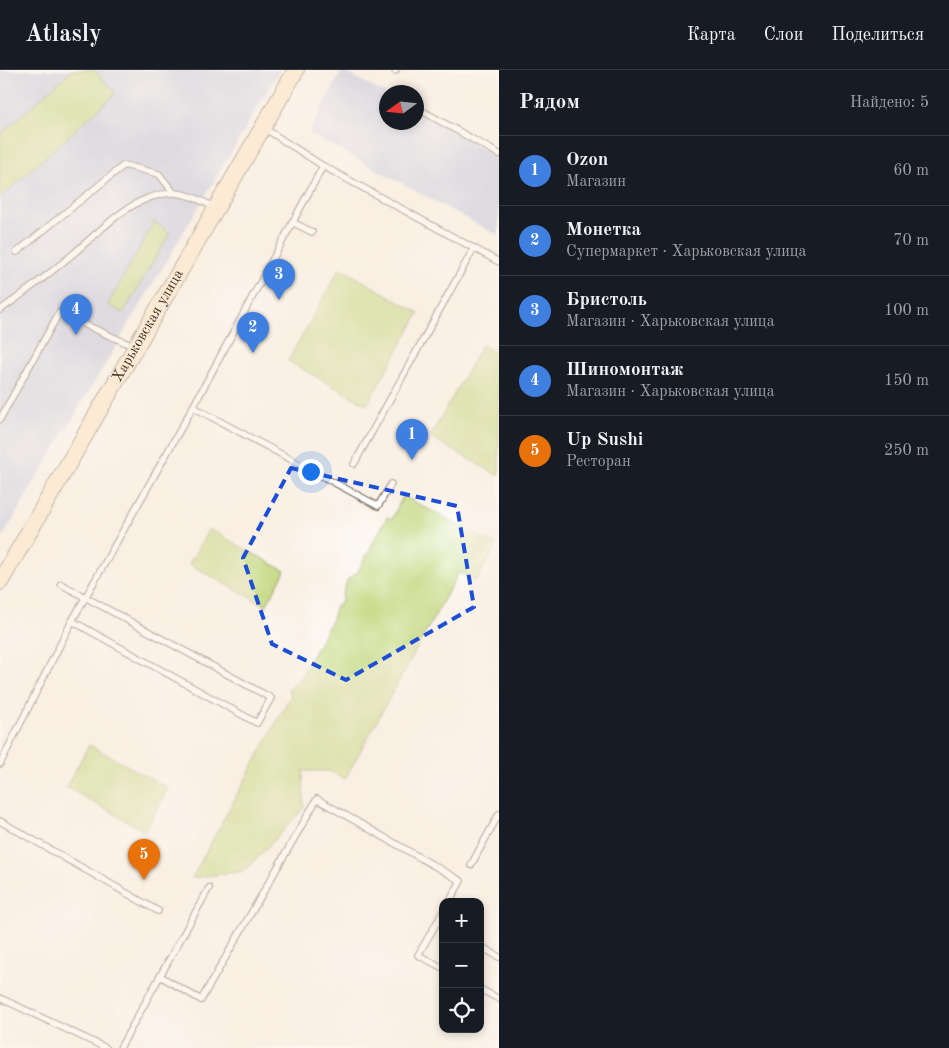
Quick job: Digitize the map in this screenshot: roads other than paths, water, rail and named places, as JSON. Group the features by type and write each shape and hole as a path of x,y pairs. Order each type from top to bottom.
{"street":[{"name":"Харьковская улица","path":"0,582 296,70"}],"lane":[{"path":"424,112 499,154"},
{"path":"263,127 323,166 499,262"},
{"path":"17,252 124,165 159,174 173,192"},
{"path":"0,764 72,621 193,407 323,166"},
{"path":"0,310 71,255 127,207 148,197 173,192 194,198 216,208"},
{"path":"292,222 312,232"},
{"path":"354,464 474,248"},
{"path":"0,419 59,314 135,347"},
{"path":"193,407 378,506 391,484"},
{"path":"61,584 271,698 257,723 72,621"},
{"path":"160,976 201,1000 318,799 461,880 451,898"},
{"path":"472,865 499,814"},
{"path":"0,820 158,911"},
{"path":"120,1048 209,888"},
{"path":"439,919 418,955 439,966"},
{"path":"484,948 499,957"},
{"path":"484,991 499,999"},
{"path":"0,998 106,1048"}],"place":[{"name":"Бристоль","path":"279,300"},
{"name":"Шиномонтаж","path":"76,335"},
{"name":"Монетка","path":"253,353"},
{"name":"Ozon","path":"412,460"},
{"name":"Up Sushi","path":"144,880"}]}
